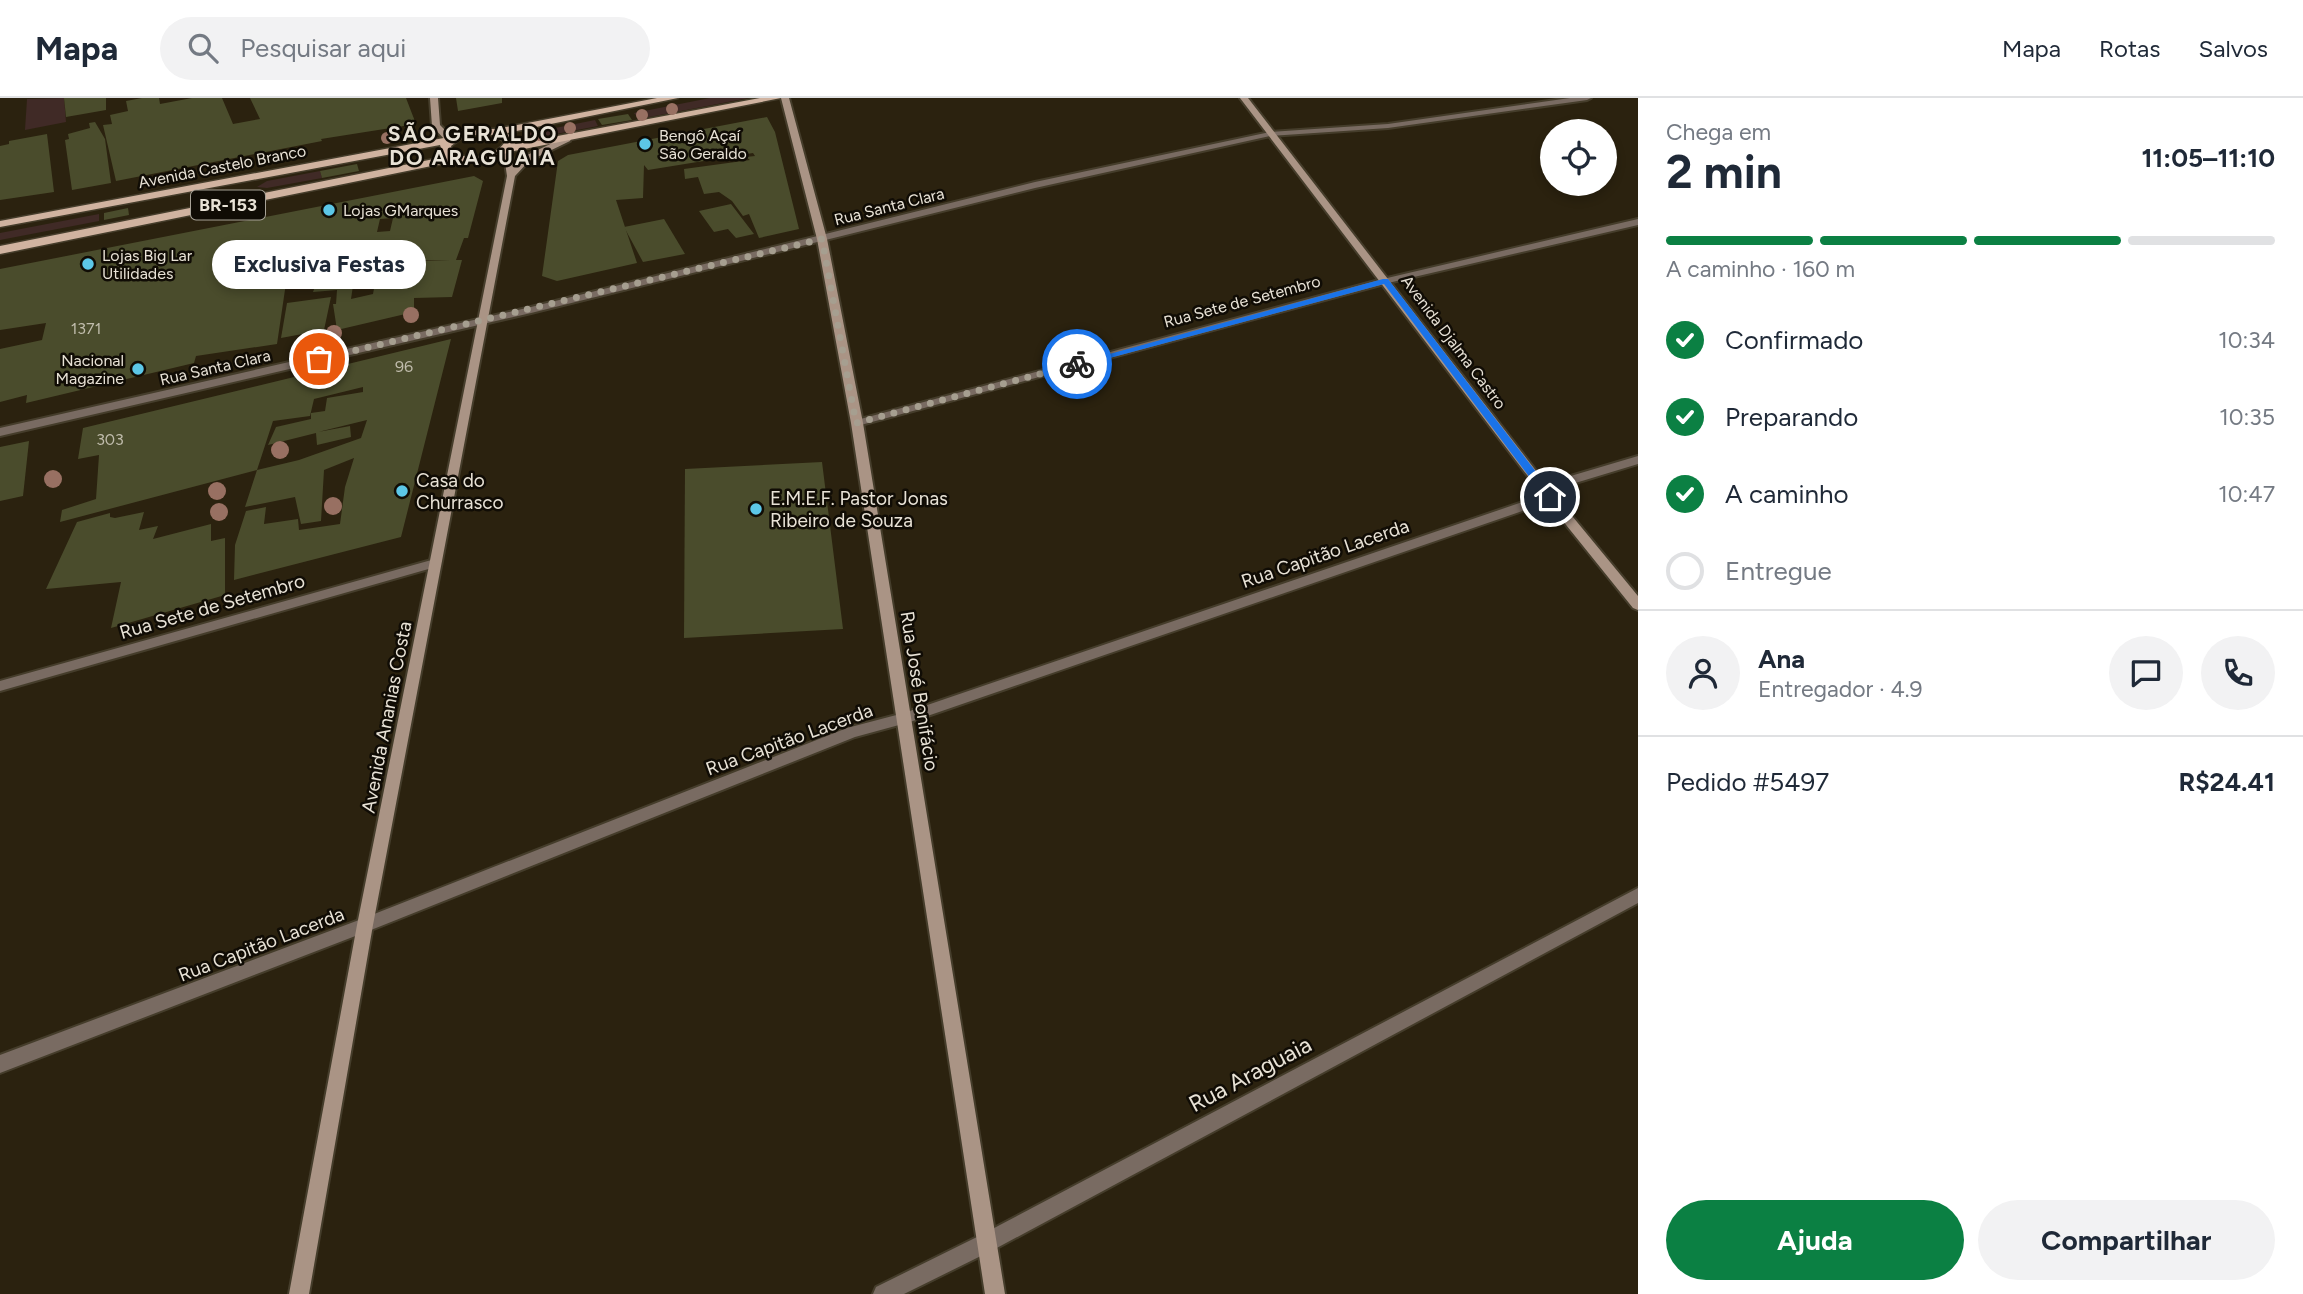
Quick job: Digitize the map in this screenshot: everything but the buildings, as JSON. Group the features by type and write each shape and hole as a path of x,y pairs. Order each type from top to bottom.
{"main road":[{"name":"Avenida Castelo Branco","path":"0,224 450,140 471,132 496,132 673,98"},
{"name":"BR-153","path":"0,250 455,158 490,158 507,149 776,98"},
{"path":"496,132 506,136 510,142 507,149"},
{"path":"450,140 445,150 455,158"},
{"path":"220,182 223,206"}],"street":[{"path":"434,98 436,126 450,140"},
{"name":"Rua José Bonifácio","path":"785,98 822,239 856,423 995,1294"},
{"name":"Avenida Djalma Castro","path":"1244,98 1550,497 1638,605"},
{"name":"Rua Santa Clara","path":"0,432 481,322 1035,185 1270,134 1388,126 1587,98"},
{"path":"511,176 526,159 567,139"},
{"name":"Avenida Ananias Costa","path":"299,1294 365,925 511,176 507,149"},
{"name":"Rua Sete de Setembro","path":"856,423 1385,281 1638,222"},
{"name":"Rua Capitão Lacerda","path":"0,1064 365,925 852,732 905,718 1550,497 1568,481 1638,460"},
{"name":"Rua Sete de Setembro","path":"0,686 435,564"},
{"name":"Rua Araguaia","path":"883,1294 986,1243 1638,895"}],"shaded area":[{"path":"64,98 66,122 25,130 27,99"},
{"path":"710,98 749,98 639,119 634,113"},
{"path":"595,120 598,126 530,139 520,138 525,134"},
{"path":"320,171 322,178 267,188 257,187 267,181"},
{"path":"99,214 99,221 0,240 0,233"}],"way so far":[{"path":"319,359 822,239 856,423 1077,364"}],"place":[{"name":"Bengô Açaí São Geraldo","path":"645,144"},
{"name":"Lojas GMarques","path":"329,210"},
{"name":"Lojas Big Lar Utilidades","path":"88,264"},
{"name":"Exclusiva Festas","path":"319,359"},
{"name":"Nacional Magazine","path":"138,369"},
{"name":"Casa do Churrasco","path":"402,491"},
{"name":"E.M.E.F. Pastor Jonas Ribeiro de Souza","path":"756,509"}],"district":[{"name":"SÃO GERALDO DO ARAGUAIA","path":"473,146"}],"route":[{"path":"1077,364 1385,281 1550,497"}]}
